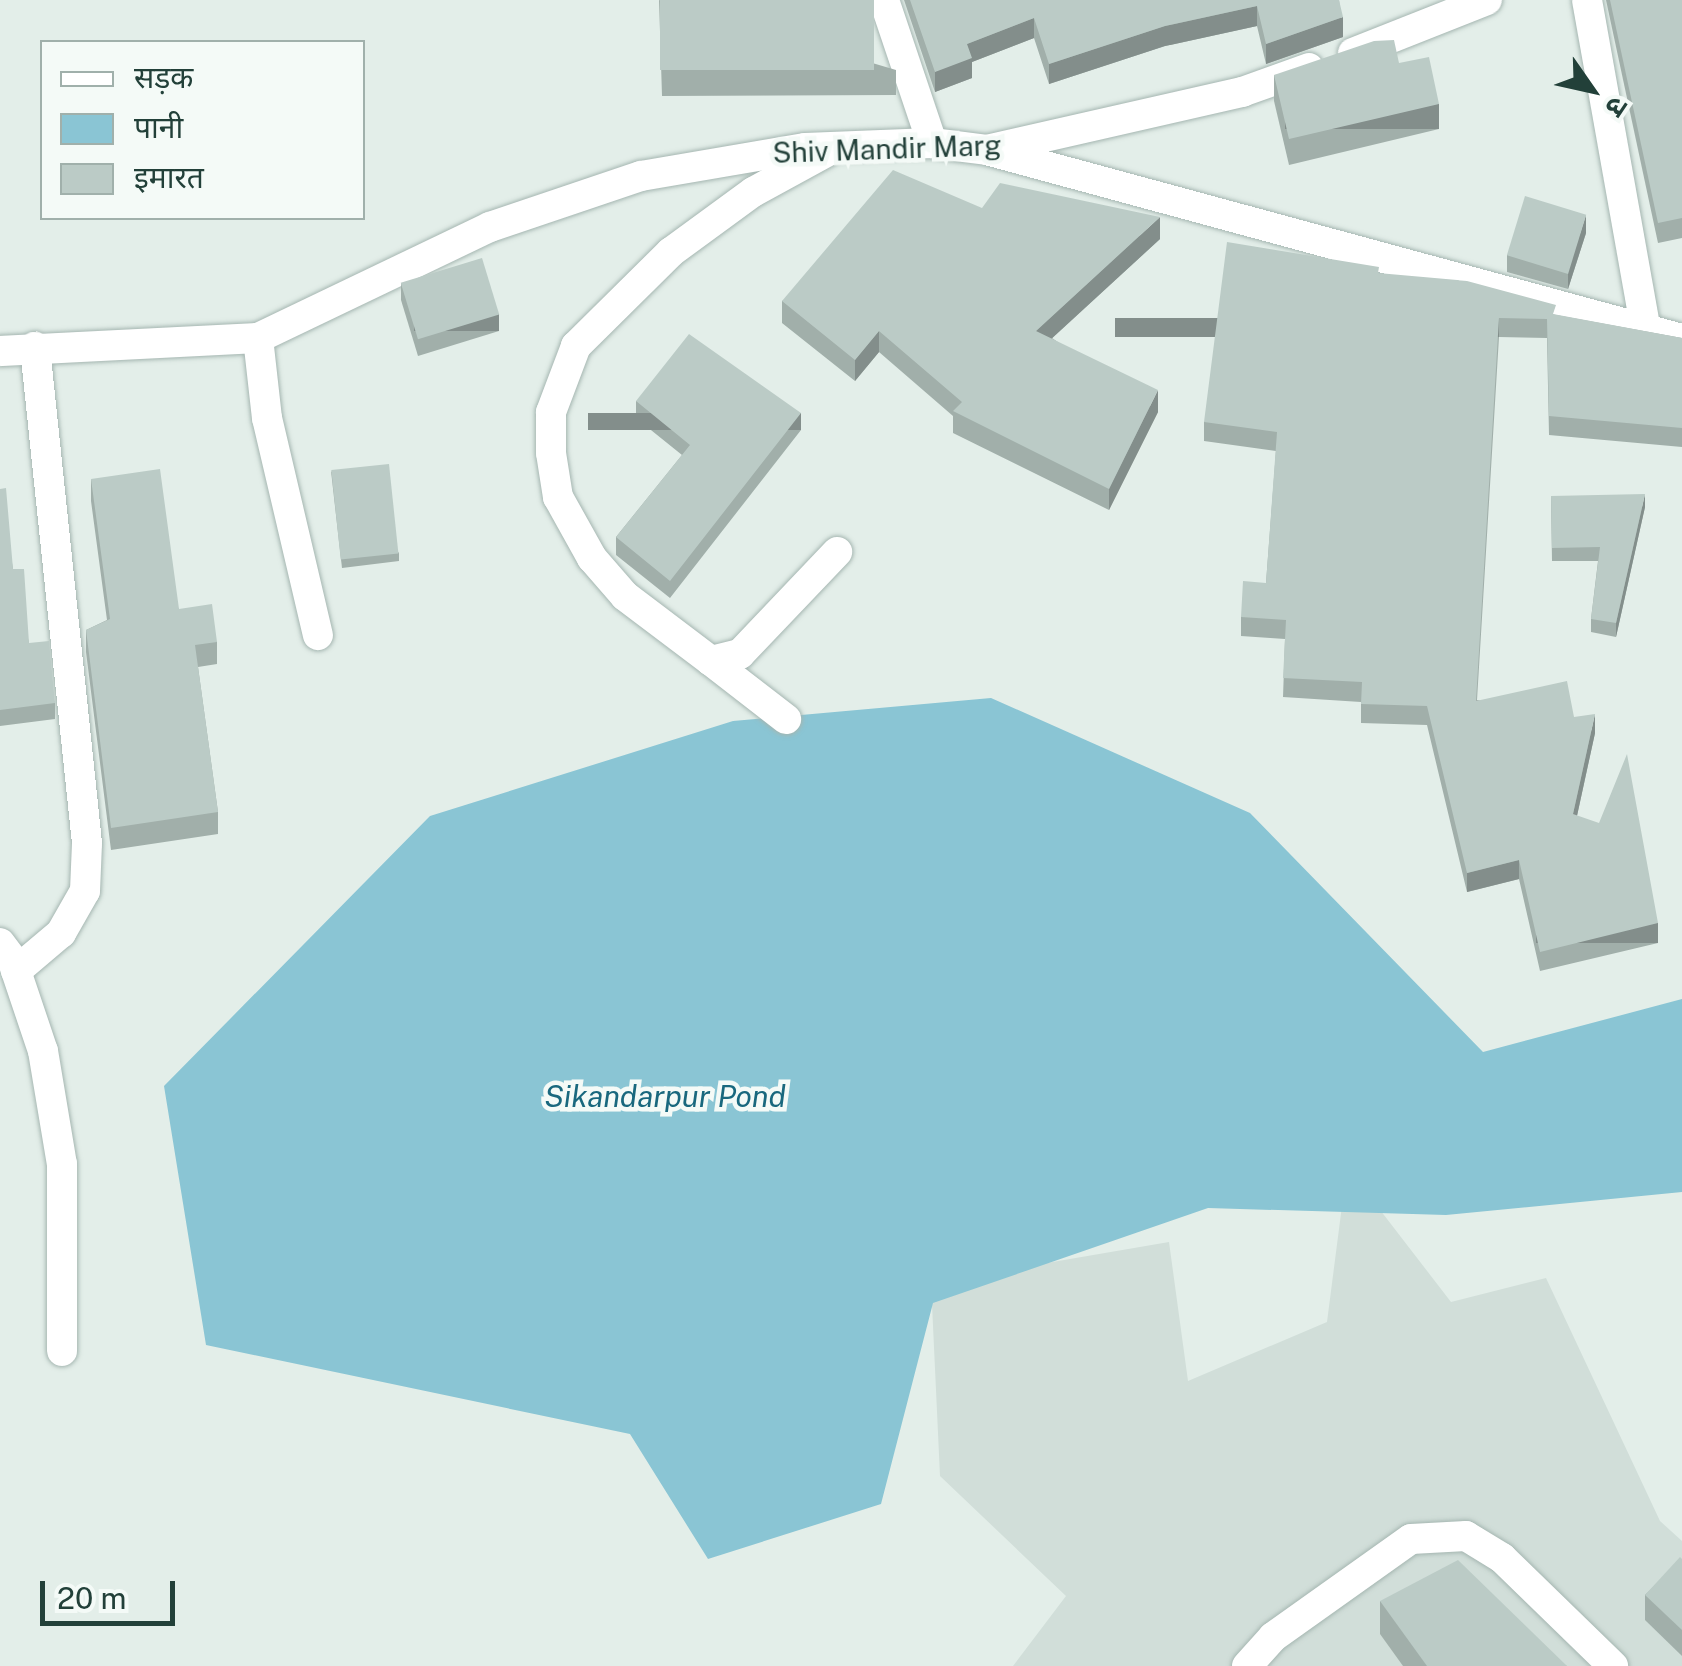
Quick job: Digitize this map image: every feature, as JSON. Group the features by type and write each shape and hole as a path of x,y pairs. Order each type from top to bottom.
{"street":[{"path":"884,0 932,143"},
{"name":"Shiv Mandir Marg","path":"0,351 258,338 490,226 640,176 735,157 835,148 932,143 987,150 1242,92 1430,26 1487,0"},
{"path":"1587,0 1645,326"},
{"path":"786,719 625,596 592,558 558,497 551,412 576,346 618,300 753,192 835,148"},
{"path":"987,150 1645,326 1682,340"},
{"path":"258,338 267,418 318,635"},
{"path":"16,971 61,933 85,891 87,843 36,347"},
{"path":"711,661 740,654 837,552"},
{"path":"0,943 16,971 43,1051 62,1164 62,1352"},
{"path":"1248,1666 1273,1637 1411,1539 1466,1536 1502,1558 1614,1666"}],"shaded area":[{"path":"1347,1167 1451,1302 1546,1278 1660,1521 1682,1541 1682,1666 1013,1666 1066,1596 940,1476 931,1283 1169,1242 1188,1381 1327,1322"}],"water":[{"name":"Sikandarpur Pond","path":"991,698 1250,813 1483,1052 1682,999 1682,1192 1446,1215 1208,1208 933,1303 881,1504 708,1559 630,1434 206,1345 164,1086 430,816 733,721"}],"building":[{"path":"660,0 874,0 874,70 660,70"},
{"path":"910,0 1339,0 1343,17 1266,44 1257,6 1165,26 1049,64 1034,18 967,44 972,58 935,72"},
{"path":"1610,0 1682,0 1682,218 1658,223"},
{"path":"1394,40 1399,63 1429,57 1439,104 1289,139 1274,75 1374,41"},
{"path":"893,170 982,208 1000,183 1160,217 1036,331 1158,390 1109,489 953,411 962,402 879,331 855,360 782,301"},
{"path":"1525,196 1586,215 1568,274 1507,255"},
{"path":"1227,242 1379,267 1378,273 1467,281 1556,305 1553,314 1682,338 1682,428 1549,416 1547,319 1499,318 1476,701 1567,681 1574,717 1595,714 1573,814 1599,823 1627,754 1658,923 1540,952 1519,860 1467,873 1427,706 1361,704 1362,682 1283,678 1286,620 1241,617 1243,581 1266,583 1277,432 1204,422"},
{"path":"482,258 499,314 418,339 401,283"},
{"path":"689,334 801,413 670,581 616,537 690,445 636,401"},
{"path":"389,464 398,554 341,560 331,470"},
{"path":"160,469 179,609 212,604 217,642 195,645 218,812 111,828 86,630 110,619 91,479"},
{"path":"6,488 13,569 24,569 29,643 49,641 55,703 0,710 0,489"},
{"path":"1645,494 1616,623 1591,619 1600,547 1552,548 1551,496"},
{"path":"1682,1559 1682,1630 1645,1595"},
{"path":"1458,1560 1567,1666 1427,1666 1380,1601"}]}
